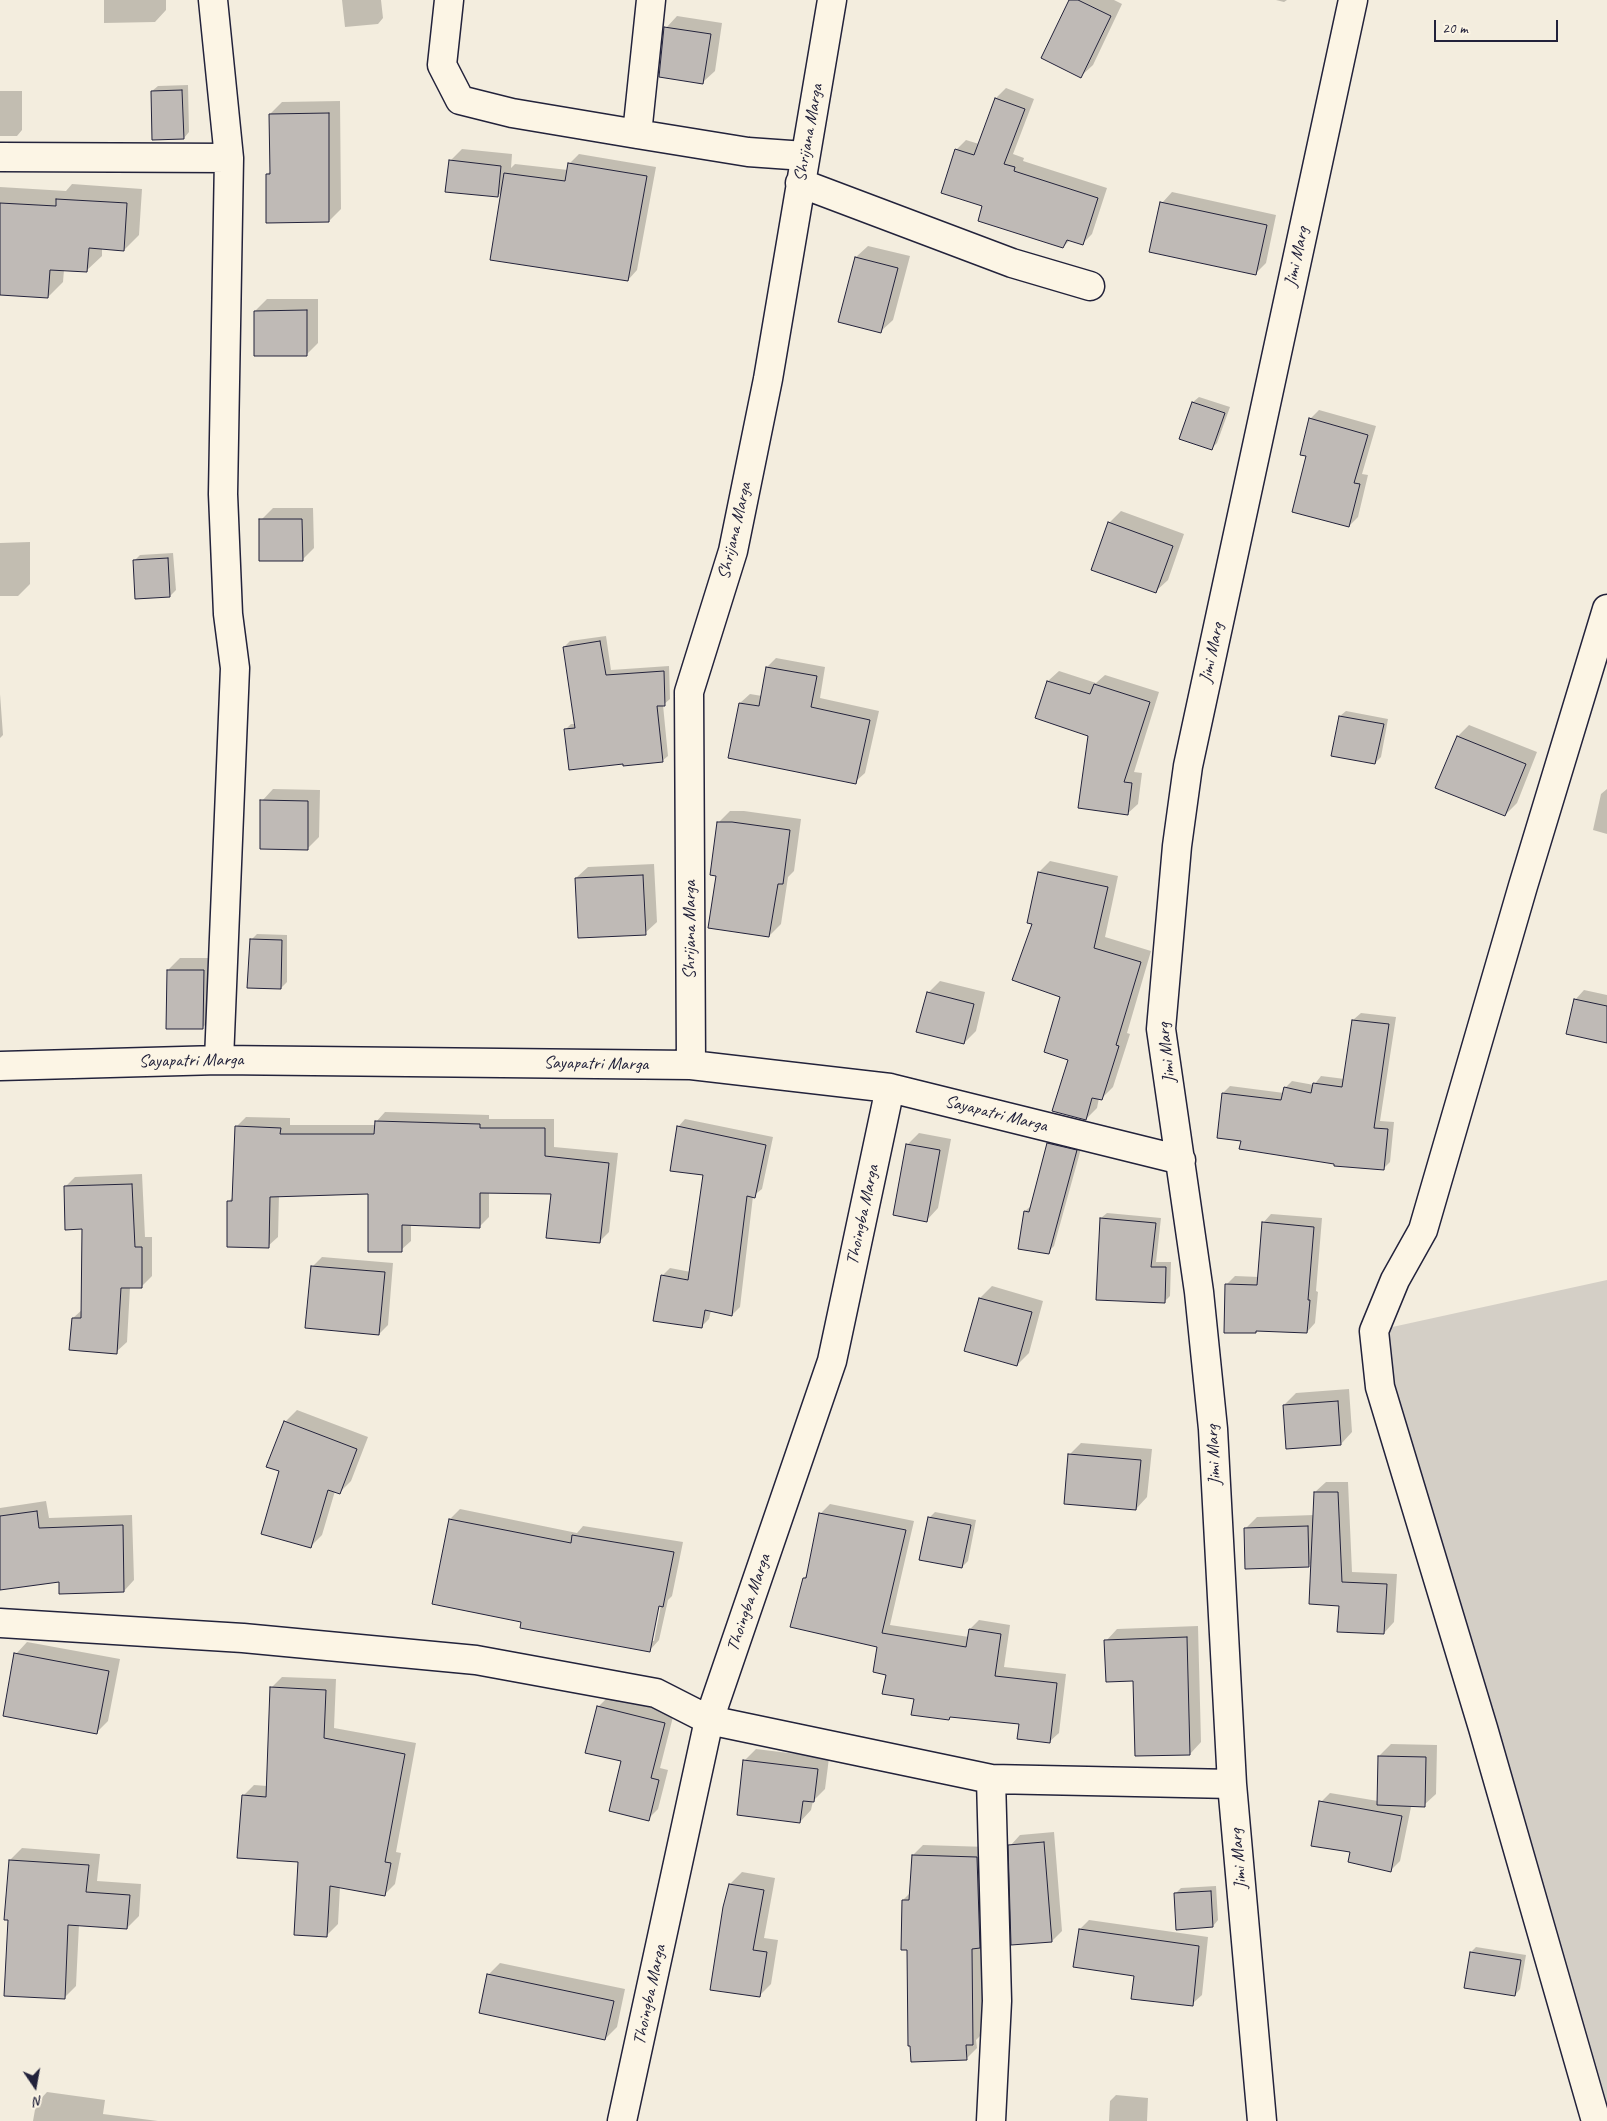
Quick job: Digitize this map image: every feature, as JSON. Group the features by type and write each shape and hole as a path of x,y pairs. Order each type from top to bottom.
{"street":[{"path":"213,0 229,158 223,494 228,614 235,668 219,1060"},
{"path":"449,0 442,66 460,100 512,113 637,134 748,152 805,156"},
{"path":"637,134 651,0"},
{"name":"Shrijana Marga","path":"691,1065 689,692 733,551 768,379 832,0"},
{"name":"Jimi Marg","path":"1262,2121 1232,1784 1213,1428 1200,1292 1161,1029 1177,846 1188,766 1353,0"},
{"path":"0,158 229,158"},
{"path":"800,183 1012,263 1090,286"},
{"path":"1596,2121 1480,1719 1380,1387 1374,1331 1395,1280 1423,1230 1525,877 1607,609"},
{"name":"Sayapatri Marga","path":"0,1066 219,1060 691,1065 890,1088 1181,1160"},
{"name":"Thoingba Marga","path":"623,2121 709,1720 832,1361 890,1088"},
{"path":"0,1623 243,1638 476,1660 656,1693 709,1720 991,1779 1232,1784"},
{"path":"991,1779 998,2001 991,2121"}],"shaded area":[{"path":"1607,1280 1607,2121 1374,1331"}],"building":[{"path":"1069,0 1078,0 1111,16 1081,78 1041,58"},
{"path":"664,27 711,34 703,84 659,77"},
{"path":"182,90 184,139 152,140 151,91"},
{"path":"995,98 1025,109 1004,164 1015,167 1014,171 1098,198 1083,245 1067,240 1063,248 978,221 982,206 941,193 955,149 974,155"},
{"path":"329,113 329,222 266,223 266,174 270,174 269,114"},
{"path":"449,160 501,166 498,197 445,192"},
{"path":"568,163 647,176 628,281 490,260 504,173 565,181"},
{"path":"56,199 127,203 124,251 89,248 87,272 50,270 48,298 0,295 0,203 56,206"},
{"path":"1160,202 1267,225 1256,275 1149,252"},
{"path":"855,257 898,268 881,333 838,322"},
{"path":"307,310 307,356 254,356 254,311"},
{"path":"1192,402 1225,413 1212,450 1179,439"},
{"path":"1309,418 1368,435 1354,483 1360,484 1349,527 1292,512 1306,456 1300,455"},
{"path":"259,519 302,519 303,561 259,561"},
{"path":"1108,522 1173,546 1156,593 1091,570"},
{"path":"168,558 170,597 135,599 133,560"},
{"path":"600,641 606,675 664,671 665,706 657,706 663,762 569,770 564,729 575,728 563,647"},
{"path":"766,667 817,676 811,707 870,720 856,784 728,758 739,703 759,706"},
{"path":"1047,681 1090,694 1094,684 1150,702 1124,782 1132,783 1128,815 1078,808 1088,736 1035,718"},
{"path":"1339,716 1384,724 1375,764 1331,756"},
{"path":"1457,736 1526,764 1505,816 1435,788"},
{"path":"260,800 308,801 308,850 260,849"},
{"path":"717,822 732,822 790,830 783,884 778,884 769,937 708,928 716,876 710,875"},
{"path":"1038,872 1108,887 1094,948 1141,962 1116,1045 1119,1046 1102,1100 1092,1098 1086,1120 1052,1111 1068,1060 1044,1052 1060,997 1012,980 1032,924 1027,923"},
{"path":"643,875 646,935 578,938 575,878"},
{"path":"250,939 282,940 281,989 247,988"},
{"path":"167,970 204,970 203,1029 166,1029"},
{"path":"927,992 974,1004 964,1044 916,1032"},
{"path":"1574,999 1607,1006 1607,1043 1566,1034"},
{"path":"1352,1020 1389,1024 1374,1128 1388,1129 1384,1170 1334,1166 1334,1164 1239,1149 1241,1141 1217,1138 1222,1093 1281,1100 1284,1087 1311,1093 1313,1083 1342,1087"},
{"path":"375,1121 480,1124 480,1128 545,1128 545,1156 609,1163 600,1243 546,1238 551,1194 480,1193 480,1228 402,1225 402,1252 368,1252 368,1194 270,1197 269,1248 227,1247 227,1201 232,1201 235,1126 281,1128 280,1134 374,1134"},
{"path":"677,1126 766,1145 755,1198 747,1196 732,1316 705,1310 702,1328 653,1321 661,1275 688,1280 703,1175 670,1171"},
{"path":"1047,1143 1077,1150 1049,1254 1018,1249 1024,1211 1029,1212"},
{"path":"906,1144 940,1150 927,1222 893,1215"},
{"path":"132,1184 135,1247 142,1247 142,1288 121,1288 117,1354 69,1350 72,1318 81,1318 82,1229 65,1230 64,1186"},
{"path":"1100,1218 1156,1223 1151,1267 1166,1267 1165,1303 1096,1300"},
{"path":"1262,1222 1314,1227 1307,1333 1256,1331 1256,1333 1224,1333 1225,1284 1257,1285"},
{"path":"311,1266 385,1272 379,1335 305,1328"},
{"path":"979,1298 1032,1312 1017,1366 964,1351"},
{"path":"1338,1401 1341,1445 1286,1449 1283,1405"},
{"path":"284,1421 357,1449 340,1494 328,1490 311,1548 261,1534 279,1471 266,1467"},
{"path":"1068,1454 1141,1460 1136,1510 1064,1504"},
{"path":"1314,1492 1338,1492 1342,1582 1387,1584 1384,1634 1337,1632 1339,1606 1309,1604"},
{"path":"37,1511 39,1528 123,1525 124,1592 59,1594 59,1582 0,1590 0,1516"},
{"path":"819,1513 906,1530 882,1633 966,1647 969,1629 1001,1634 995,1676 1057,1683 1050,1743 1017,1739 1019,1724 950,1717 949,1720 911,1715 914,1699 882,1694 886,1675 873,1672 877,1647 790,1627 803,1578 806,1578"},
{"path":"928,1517 971,1525 962,1568 919,1560"},
{"path":"449,1519 571,1543 572,1535 674,1552 663,1607 659,1606 650,1652 520,1628 521,1622 432,1604"},
{"path":"1308,1526 1309,1567 1245,1569 1244,1528"},
{"path":"1187,1637 1190,1755 1135,1756 1133,1681 1106,1682 1104,1640"},
{"path":"14,1653 109,1671 97,1734 3,1716"},
{"path":"270,1687 326,1690 324,1738 405,1754 385,1862 391,1863 385,1896 330,1886 327,1937 294,1935 298,1862 237,1858 242,1795 266,1797"},
{"path":"597,1706 665,1723 651,1778 659,1780 649,1821 609,1811 621,1761 585,1753"},
{"path":"1378,1756 1426,1757 1425,1807 1377,1805"},
{"path":"743,1760 818,1769 814,1802 803,1801 800,1823 737,1815"},
{"path":"1319,1801 1402,1816 1391,1872 1348,1862 1350,1852 1311,1846"},
{"path":"1044,1842 1052,1942 1011,1945 1008,1845"},
{"path":"912,1855 977,1857 980,1948 972,1949 973,2045 966,2045 967,2060 911,2062 910,2046 908,2046 907,1950 901,1950 902,1900 909,1900"},
{"path":"9,1860 89,1865 86,1892 130,1895 127,1929 68,1925 65,1999 4,1996 8,1920 4,1920"},
{"path":"729,1884 764,1890 753,1950 767,1952 760,1997 710,1990 723,1907"},
{"path":"1211,1891 1213,1927 1176,1930 1174,1893"},
{"path":"1079,1929 1199,1946 1193,2006 1131,1999 1134,1976 1073,1967"},
{"path":"1470,1952 1521,1960 1515,1996 1464,1988"},
{"path":"487,1974 614,2001 605,2040 479,2013"}]}
